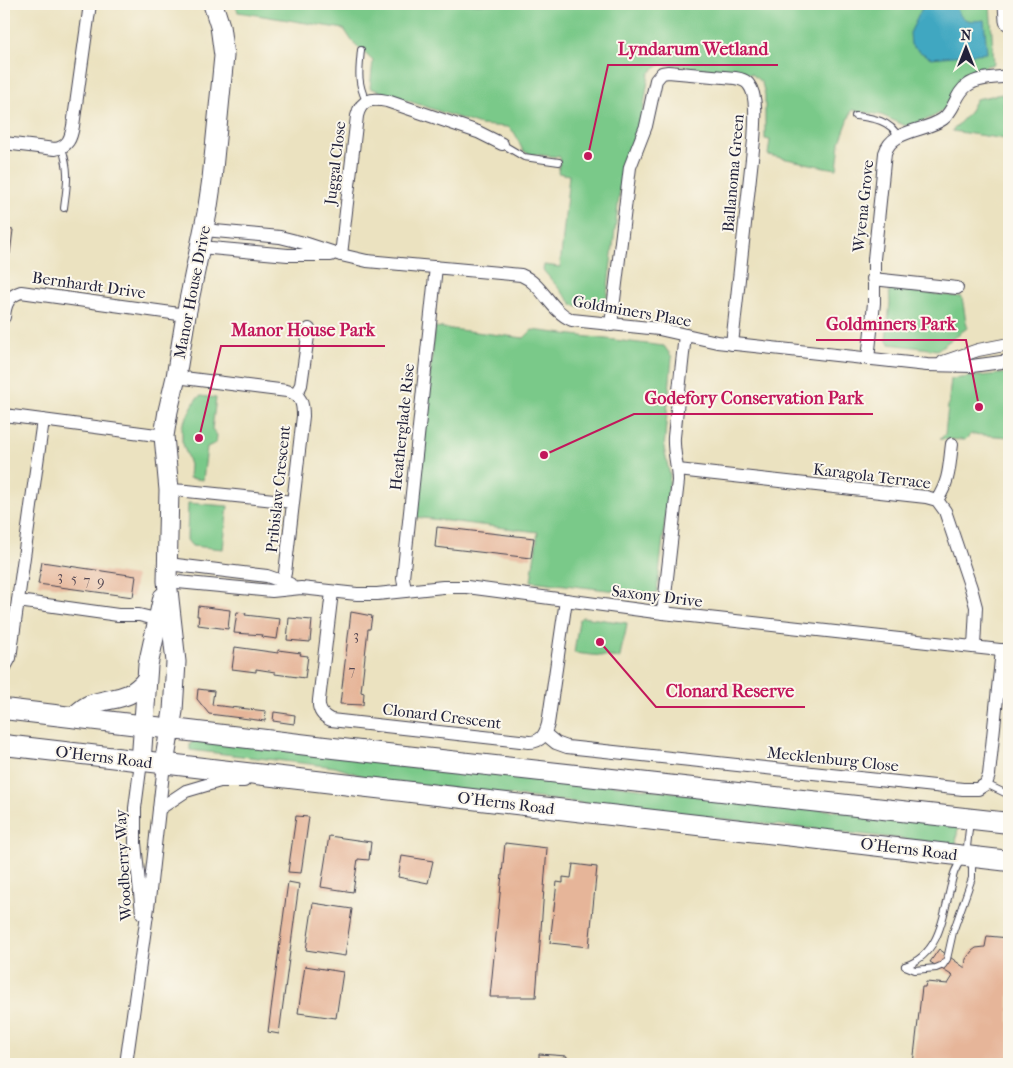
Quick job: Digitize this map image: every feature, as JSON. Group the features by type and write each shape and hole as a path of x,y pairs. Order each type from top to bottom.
{"main road":[{"path":"4,709 393,755 1009,823"},
{"name":"O'Herns Road","path":"4,745 1009,861"}],"street":[{"path":"4,143 49,149 66,146 71,136 90,4"},
{"name":"Manor House Drive","path":"141,762 148,665 162,625 168,572 169,490 164,436 210,193 223,71 222,40 213,4"},
{"path":"1008,4 1009,21"},
{"name":"Ballanoma Green","path":"611,325 630,167 646,126 656,80 662,74 668,72 735,78 745,81 752,88 755,117 732,344"},
{"path":"898,137 943,119 950,112 963,89 968,84 980,80 1009,76"},
{"path":"366,101 375,99 387,102 478,132 502,144"},
{"name":"Juggal Close","path":"341,255 357,116 361,104 366,101"},
{"name":"Wyena Grove","path":"868,359 874,303 874,259 885,153 888,144 898,137"},
{"name":"Goldminers Place","path":"202,239 280,237 367,261 521,275 534,283 560,313 572,320 659,329 710,341 936,365 972,366 1009,360"},
{"name":"Goldminers Place","path":"202,239 288,255 341,255"},
{"name":"Heatherglade Rise","path":"405,591 403,572 436,267"},
{"path":"873,279 957,288"},
{"name":"Bernhardt Drive","path":"4,317 7,301 20,292 186,315"},
{"path":"176,377 195,381 288,391 296,394 301,385 309,329"},
{"path":"663,613 678,470 674,437 685,335"},
{"name":"Goldminers Place","path":"936,365 978,350 1009,344"},
{"name":"Pribislaw Crescent","path":"282,586 303,410 302,401 296,394"},
{"path":"4,415 164,436"},
{"path":"4,669 10,658 43,420"},
{"path":"937,500 947,481 952,444"},
{"name":"Karagola Terrace","path":"678,470 917,496 937,500 946,511 976,607 974,647"},
{"path":"169,490 293,502"},
{"name":"Saxony Drive","path":"168,572 272,591 282,586"},
{"name":"Saxony Drive","path":"168,572 267,576 282,586 332,592 377,594 444,587 466,587 663,613 1006,650"},
{"name":"Clonard Crescent","path":"332,592 319,700 320,709 331,720 523,742 538,741 545,734"},
{"path":"18,600 118,615 162,625"},
{"path":"545,734 566,600"},
{"name":"Manor House Drive","path":"162,625 176,662 175,690 164,764"},
{"path":"986,784 989,775 1006,650"},
{"path":"73,717 88,706 127,696 138,690 146,680"},
{"path":"175,690 183,712 193,731"},
{"name":"Mecklenburg Close","path":"545,734 556,743 567,747 963,789 978,789 986,784"},
{"name":"Woodberry Way","path":"141,762 135,808 135,844 142,899 144,938"},
{"name":"Woodberry Way","path":"126,1064 150,900 164,764"},
{"path":"159,809 186,791 220,781 301,780"}],"lane":[{"path":"361,50 359,79 361,92 366,101"},
{"path":"854,116 869,117 885,122 895,130 898,137"},
{"path":"502,144 524,157 559,162"},
{"path":"62,148 68,172 64,208"},
{"path":"986,784 1009,794"},
{"path":"966,856 972,864 972,878 953,932 947,959 943,965 936,968 915,970 905,966 914,963 924,956 940,932 954,873 958,864 966,856 970,819"}],"green space":[{"path":"235,4 990,4 994,64 976,70 966,76 954,91 945,108 937,115 906,126 881,115 852,110 840,142 837,169 768,155 770,140 765,139 765,95 762,83 752,74 672,65 655,67 649,74 642,118 623,165 606,303 598,309 573,305 543,270 544,265 560,267 569,175 558,173 560,157 530,154 523,151 514,132 508,127 480,125 370,88 373,61 352,41 344,29 238,12"},
{"path":"1002,94 1006,119 1005,139 952,131 968,114 976,99"},
{"path":"889,289 962,297 967,328 937,350 890,344 886,340 890,303"},
{"path":"435,327 524,338 532,330 664,346 672,357 664,448 670,476 657,592 650,595 531,581 538,532 415,517"},
{"path":"1009,373 1009,437 971,434 965,440 940,439 945,434 951,379"},
{"path":"201,396 216,398 212,429 217,435 216,443 207,447 203,480 189,478 190,465 182,441 182,426 196,399"},
{"path":"188,503 228,506 223,549 192,546 187,540"},
{"path":"582,617 627,623 620,658 574,653 579,620"},
{"path":"199,737 958,825 956,845 375,780 335,767 190,750 190,744"}],"water":[{"path":"924,4 956,4 959,14 965,19 973,21 984,20 987,53 931,58 911,45 910,33"}],"building":[{"path":"4,229 13,230 10,254 4,253"},
{"path":"437,527 534,538 531,558 435,547"},
{"path":"42,562 136,576 133,597 38,584"},
{"path":"198,606 230,610 228,629 198,625"},
{"path":"237,612 246,613 245,615 280,619 277,639 262,637 263,635 234,633"},
{"path":"351,612 372,616 370,629 368,629 361,692 364,693 363,705 340,704"},
{"path":"289,618 312,620 310,642 287,640"},
{"path":"235,647 278,653 278,650 301,653 300,655 308,656 305,678 256,669 256,672 232,669"},
{"path":"198,689 214,691 212,705 266,711 265,721 209,714 197,699"},
{"path":"274,712 295,715 294,724 273,721"},
{"path":"296,816 309,817 301,873 288,872"},
{"path":"329,836 371,842 369,860 358,859 353,892 321,887"},
{"path":"505,843 547,848 536,997 490,997"},
{"path":"402,856 433,861 428,883 398,877"},
{"path":"573,864 597,867 589,947 550,943 557,882 563,883 563,877 571,878"},
{"path":"288,882 299,884 279,1034 268,1032"},
{"path":"313,903 352,909 345,956 306,950"},
{"path":"987,936 1009,938 1009,1064 913,1064 922,987 925,987 926,982 948,984 953,976 930,962 939,949 965,968 966,959 972,951 976,948 985,947"},
{"path":"305,966 343,972 336,1018 298,1013"},
{"path":"539,1054 567,1056 566,1064 539,1064"}],"place":[{"name":"Lyndarum Wetland","path":"588,156"},
{"name":"Goldminers Park","path":"979,407"},
{"name":"Manor House Park","path":"199,438"},
{"name":"Godefory Conservation Park","path":"544,455"},
{"name":"Clonard Reserve","path":"600,642"}]}
